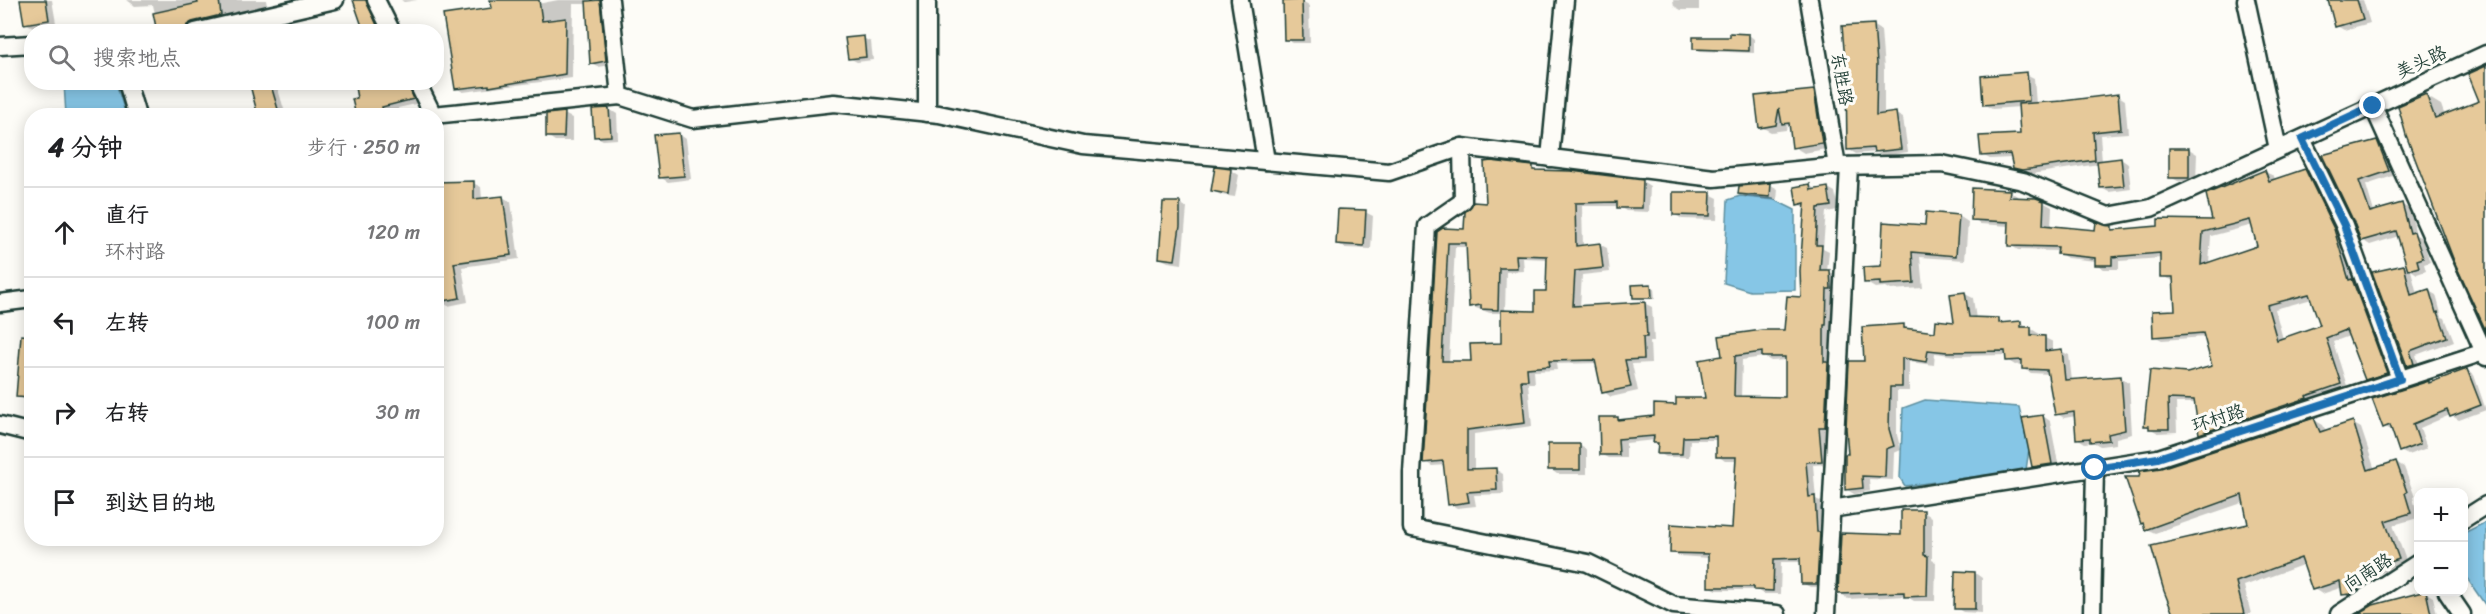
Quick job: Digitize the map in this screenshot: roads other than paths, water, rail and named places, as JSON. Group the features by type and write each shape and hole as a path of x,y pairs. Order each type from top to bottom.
{"street":[{"path":"230,24 335,0"},
{"path":"376,0 388,24"},
{"path":"610,0 620,96"},
{"path":"927,0 927,112"},
{"path":"1240,0 1266,161"},
{"path":"1550,158 1566,0"},
{"name":"东胜路","path":"1809,0 1843,166 1826,614"},
{"path":"2246,0 2278,149"},
{"path":"0,46 24,44"},
{"name":"美头路","path":"1462,147 1714,178 1843,166 1942,165 2023,181 2108,216 2151,208 2486,54"},
{"path":"129,90 135,108"},
{"path":"421,90 430,108"},
{"path":"444,114 620,96 693,119 834,103 927,112 1083,145 1389,172 1462,147 1462,201 1427,226 1412,473 1412,528 1588,563 1674,605 1777,614"},
{"path":"2373,106 2485,353"},
{"path":"2302,139 2344,225 2400,379"},
{"path":"0,303 24,300"},
{"name":"环村路","path":"1831,509 2158,458 2485,353"},
{"path":"0,425 24,431"},
{"path":"2092,614 2095,468"},
{"path":"2468,516 2486,504"},
{"name":"向南路","path":"2339,614 2414,566"},
{"path":"2450,596 2462,614"}],"water":[{"path":"64,90 118,90 124,108 66,108"},
{"path":"1740,196 1773,199 1795,210 1795,290 1750,291 1724,283 1728,200"},
{"path":"1925,400 2019,407 2029,449 2026,470 1905,486 1900,478 1903,408"},
{"path":"2486,522 2486,606 2468,580 2468,531"}]}
